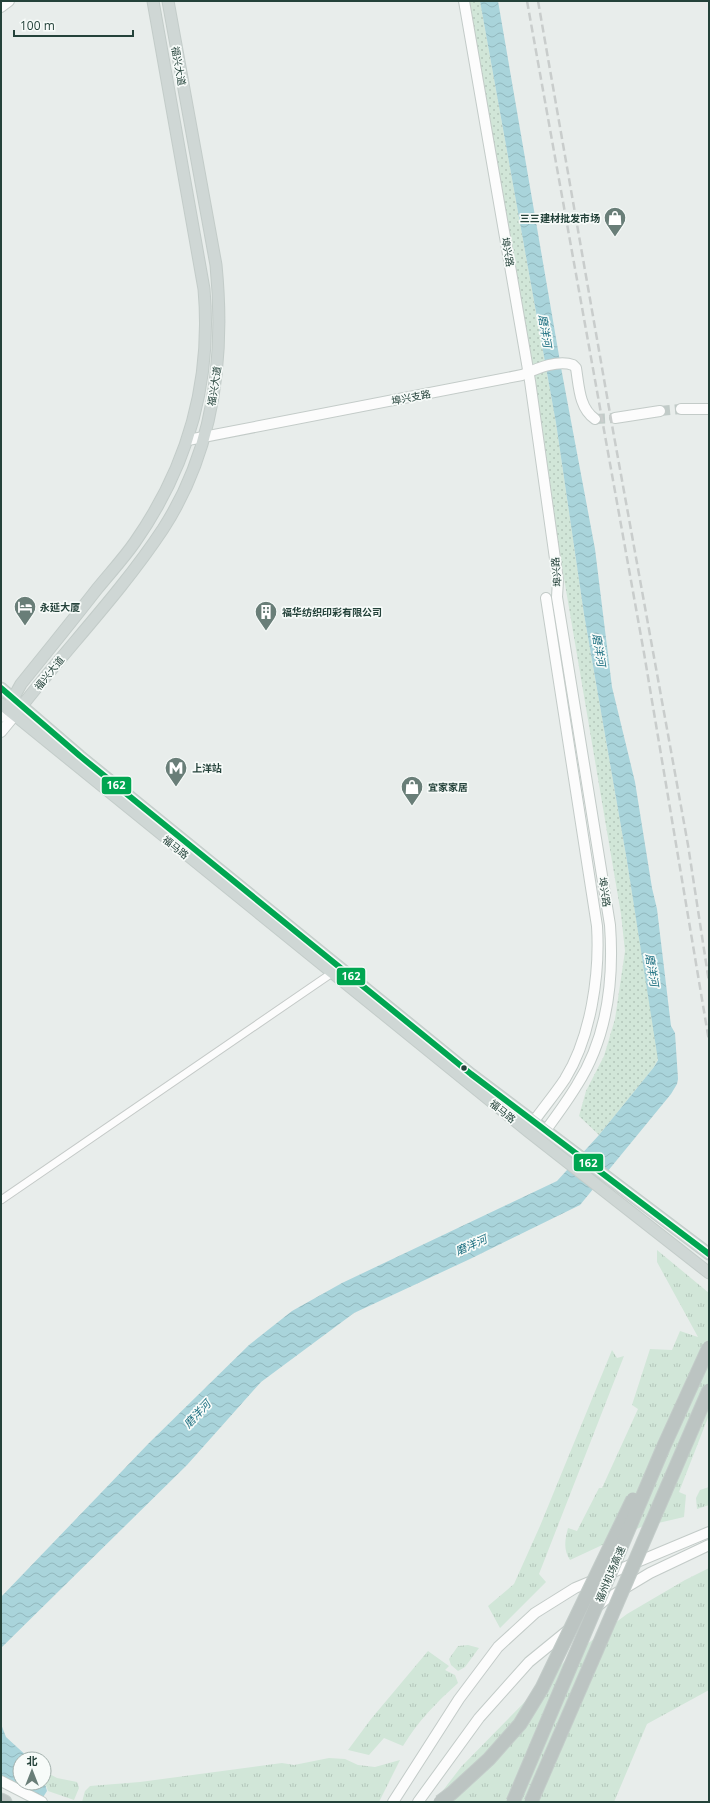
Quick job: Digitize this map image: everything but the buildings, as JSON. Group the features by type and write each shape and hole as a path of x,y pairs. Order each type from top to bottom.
{"highway":[{"name":"福州机场高速","path":"513,1802 663,1448 709,1348"},
{"name":"福州机场高速","path":"531,1802 709,1390"},
{"path":"440,1802 489,1759 520,1724 542,1688 628,1508 663,1448"},
{"path":"536,1802 549,1759"},
{"path":"449,1802 474,1773"},
{"path":"1,1800 5,1802"}],"main road":[{"name":"福兴大道","path":"10,708 21,684 135,542 173,476 188,440 198,397 205,351 207,318 203,283 153,1"},
{"name":"福兴大道","path":"10,708 118,589 164,528 183,491 203,438 212,406 218,363 219,302 216,265 168,1"},
{"name":"福马路","path":"1,688 10,708 332,973 566,1162 709,1273"},
{"name":"福马路","path":"10,708 80,756 471,1074 709,1254"}],"street":[{"path":"1,7 9,1"},
{"name":"埠兴路","path":"464,1 529,372 558,580 557,597 610,925 612,948 609,991 601,1029 594,1051 578,1084 546,1130"},
{"name":"埠兴支路","path":"188,440 522,375 543,367 565,363 573,365 576,368 584,408 595,419"},
{"path":"681,409 709,409"},
{"path":"615,418 660,411"},
{"name":"埠兴路","path":"534,1121 565,1078 582,1041 588,1024 595,989 598,948 597,926 546,598"},
{"path":"1,732 10,708"},
{"path":"1,1200 332,973"},
{"path":"393,1802 459,1699 498,1647 535,1613 575,1588 709,1532"},
{"path":"418,1802 478,1718 529,1662 605,1600 650,1574 709,1545"},
{"path":"1,1781 42,1802"}],"green space":[{"path":"466,1 480,1 556,423 584,614 627,861 658,1055 658,1059 654,1067 599,1135 579,1116 586,1091 604,1056 615,1019 625,951 621,914"},
{"path":"657,1250 709,1293 709,1415 679,1492 686,1495 684,1517 641,1527 570,1560 566,1552 565,1544 568,1528 577,1531 599,1488 602,1488 638,1409 632,1405 650,1349 672,1350 680,1331 698,1337 657,1262"},
{"path":"612,1350 617,1358 624,1356 539,1574 546,1582 500,1628 488,1606 514,1584 540,1526"},
{"path":"709,1487 709,1505 697,1509 696,1498 700,1490"},
{"path":"709,1568 709,1690 647,1724 614,1802 434,1802 461,1767 566,1660 627,1614 685,1580"},
{"path":"468,1645 479,1648 465,1667 458,1671 451,1665 449,1659 458,1646"},
{"path":"428,1651 449,1666 445,1670 455,1675 458,1683 428,1712 403,1746 384,1738 369,1755 348,1750 371,1719"},
{"path":"329,1758 345,1759 358,1765 375,1767 400,1760 379,1802 82,1802 85,1791 90,1786 140,1782 282,1763 294,1765"},
{"path":"52,1775 57,1778 77,1782 79,1788 74,1800 48,1791 52,1791"}],"water":[{"name":"磨洋河","path":"480,1 498,1 562,373 595,549 612,687 635,782 652,888 657,909 671,1026 675,1033 677,1084 671,1094 580,1205 470,1259 354,1313 261,1382 187,1465 1,1648 1,1597 149,1443 249,1345 292,1311 342,1283 557,1181 599,1135 658,1060 627,861 584,614 556,423"},
{"path":"1,1724 6,1737 21,1751 12,1751 12,1791 47,1791 40,1802 1,1802"}],"pier":[{"path":"1,1787 31,1802 1,1802"}],"tunnel":[{"path":"660,411 681,409"},
{"path":"595,419 615,418"}],"railway":[{"path":"527,1 644,653 709,1041"},
{"path":"538,1 612,425 688,845 709,982"}],"transit line":[{"name":"162","path":"1,688 80,756 471,1074 709,1254"}],"place":[{"name":"三三建材批发市场","path":"615,238"},
{"name":"永延大厦","path":"25,626"},
{"name":"福华纺织印彩有限公司","path":"266,632"},
{"name":"上洋站","path":"176,788"},
{"name":"宜家家居","path":"412,806"}]}
